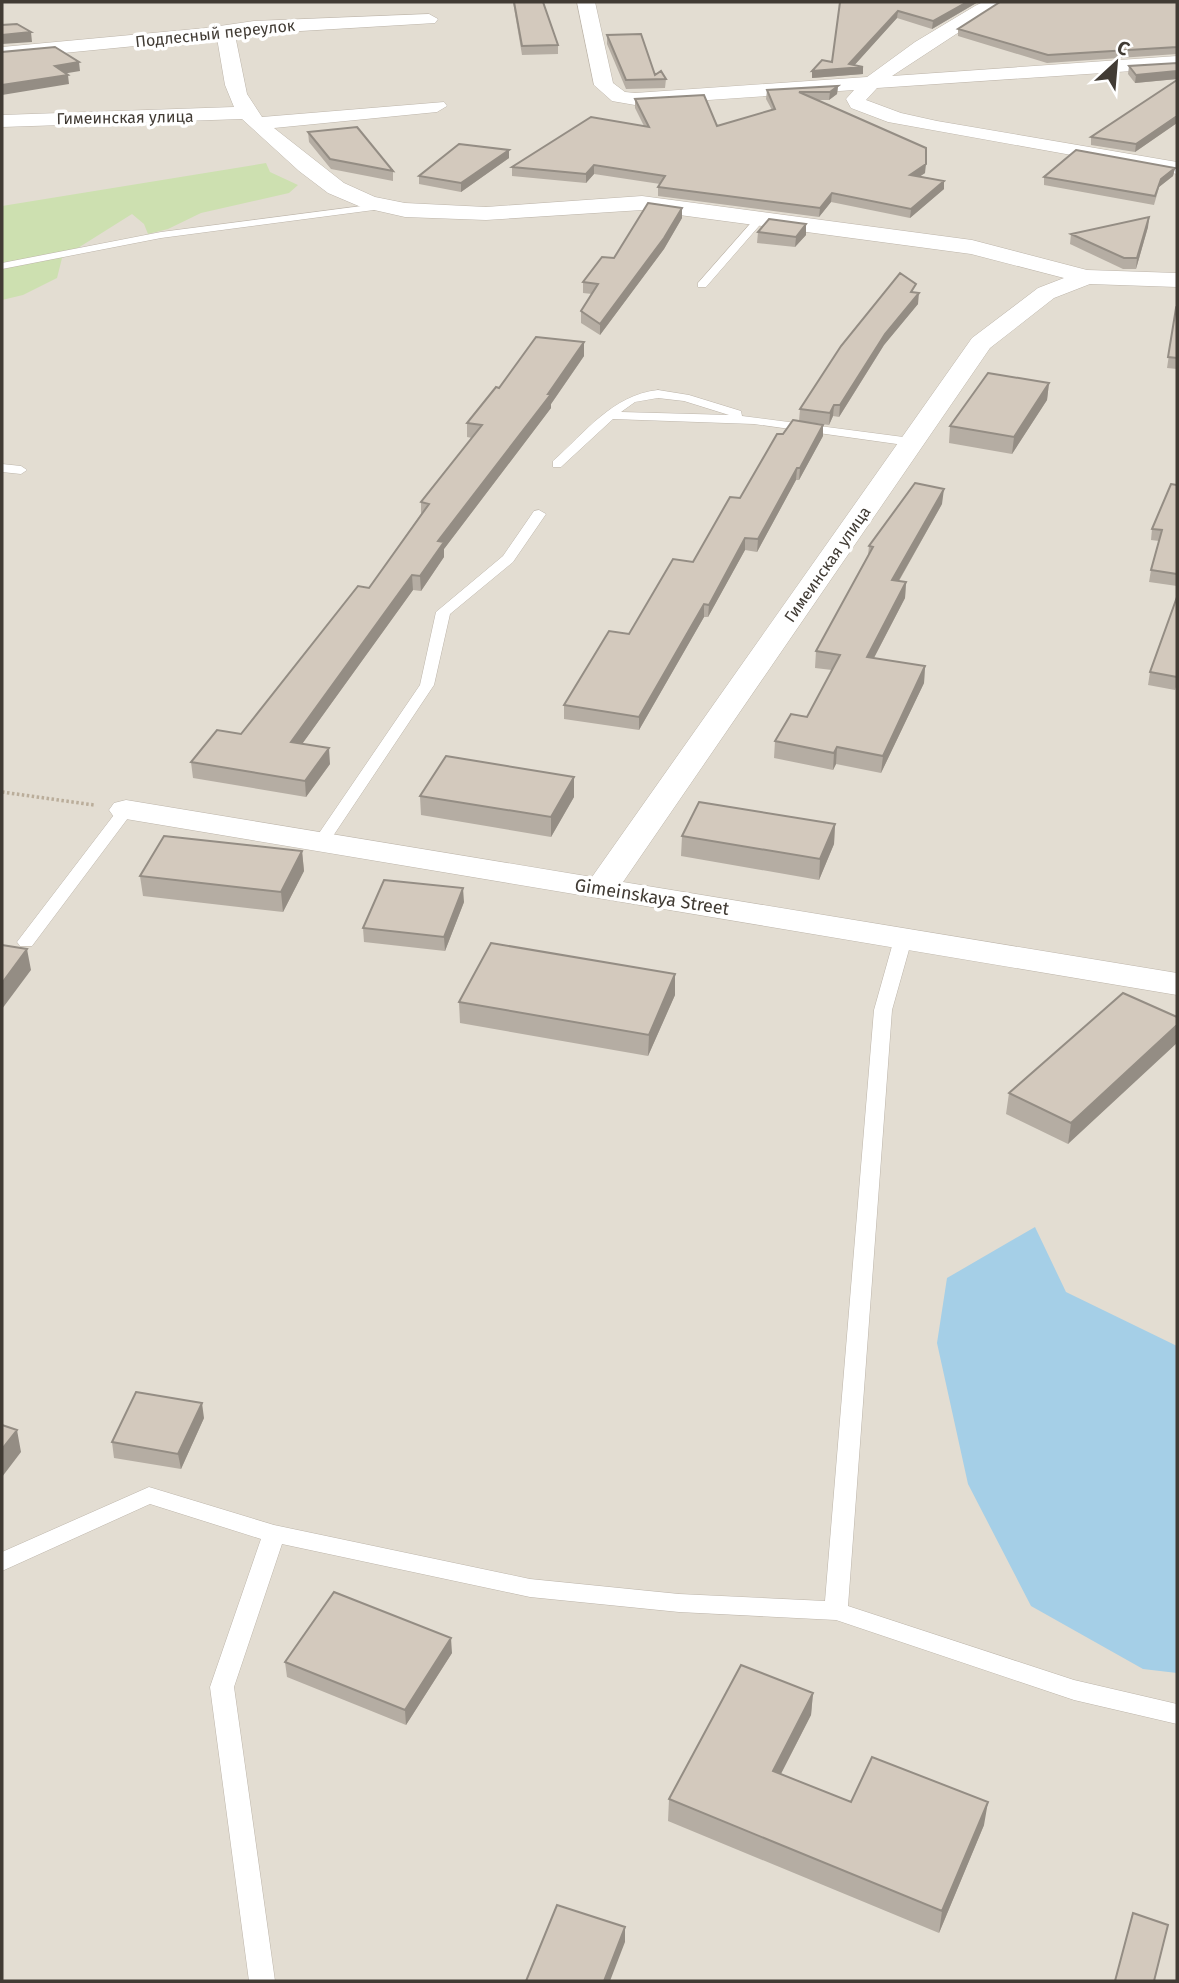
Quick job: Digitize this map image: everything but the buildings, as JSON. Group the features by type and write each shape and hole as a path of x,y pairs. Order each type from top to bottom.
{"street":[{"path":"586,2 604,85 619,97 669,99 1177,62"},
{"path":"996,2 940,34 871,84 856,99 858,104 895,118 1177,168"},
{"name":"Подлесный переулок","path":"2,53 254,26 429,19"},
{"path":"224,31 232,57 234,84 252,119"},
{"name":"Гимеинская улица","path":"2,121 252,119 437,106"},
{"name":"Гимеинская улица","path":"252,119 314,173 337,188 385,206 460,213 521,213 598,204 642,203 972,247 1087,277 1177,280"},
{"name":"Гимеинская улица","path":"601,889 981,344 1022,309 1046,293 1087,277"},
{"name":"Gimeinskaya Street","path":"126,810 1177,984"}],"lane":[{"path":"2,267 148,237 385,206"},
{"path":"702,285 761,218"},
{"path":"557,464 629,399 654,394 694,399 754,420"},
{"path":"614,415 754,420 911,442"},
{"path":"2,468 21,470"},
{"path":"321,842 427,685 443,612 508,559 539,514"},
{"path":"26,942 126,810"},
{"path":"836,1611 883,1010 903,939"},
{"path":"2,1562 149,1495 274,1534 530,1588 679,1603 836,1611 1074,1690 1177,1714"},
{"path":"262,1981 222,1687 274,1534"}],"path":[{"path":"2,792 126,810"}],"shaded area":[{"path":"2,2 1177,2 1177,1981 2,1981"}],"green space":[{"path":"266,163 270,172 298,185 289,193 201,213 168,229 148,234 144,224 132,214 62,258 57,278 23,295 2,300 2,206"}],"water":[{"path":"1035,1227 1066,1292 1177,1346 1177,1673 1143,1669 1031,1606 968,1484 937,1343 947,1278"}]}
